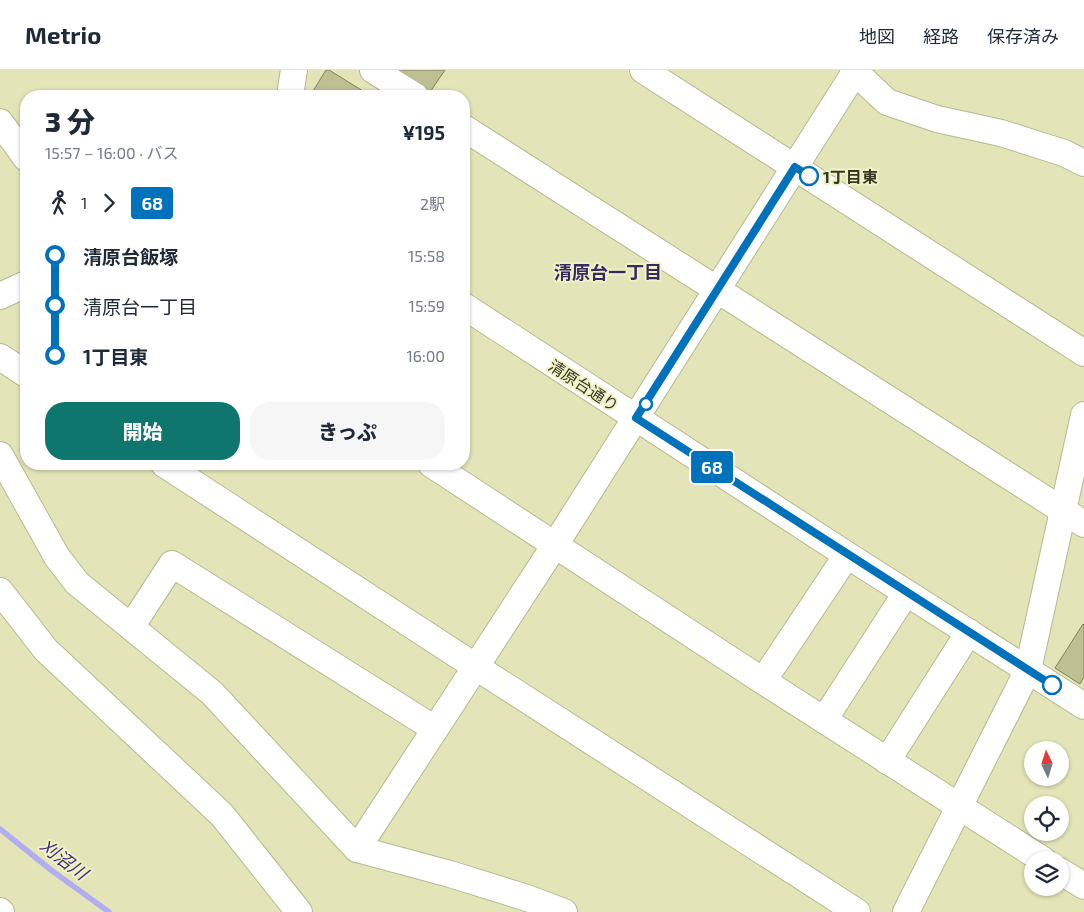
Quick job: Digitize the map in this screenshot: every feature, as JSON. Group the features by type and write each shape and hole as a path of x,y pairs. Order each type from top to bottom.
{"street":[{"path":"291,90 294,70"},
{"path":"373,70 405,90"},
{"path":"642,70 1084,353"},
{"path":"357,849 718,290 854,71 887,102 936,119 1001,132 1064,153 1084,163"},
{"path":"0,122 20,150"},
{"path":"470,132 1073,517"},
{"path":"0,296 20,287"},
{"name":"清原台通り","path":"470,310 847,555 1084,706"},
{"path":"0,357 20,370"},
{"path":"906,912 1028,670 1073,517 1084,415"},
{"path":"0,455 57,557 77,583 212,693 357,849 493,887 564,912"},
{"path":"173,470 858,912"},
{"path":"440,470 959,808 1028,851"},
{"path":"763,681 847,555"},
{"path":"131,627 172,564 436,729"},
{"path":"0,591 46,650 222,815 299,912"},
{"path":"824,720 906,592"},
{"path":"887,761 969,632"},
{"path":"1069,877 1084,886"}],"building":[{"path":"326,70 329,70 361,90 314,90"},
{"path":"392,70 445,70 431,90 421,90"},
{"path":"1083,624 1084,677 1080,684 1055,668"}],"waterway":[{"name":"刈沼川","path":"0,829 51,870 109,912"}],"bus line":[{"name":"68","path":"809,176 795,167 636,418 1052,685"}],"place":[{"name":"1丁目東","path":"809,176"}],"district":[{"name":"清原台一丁目","path":"608,272"}]}
